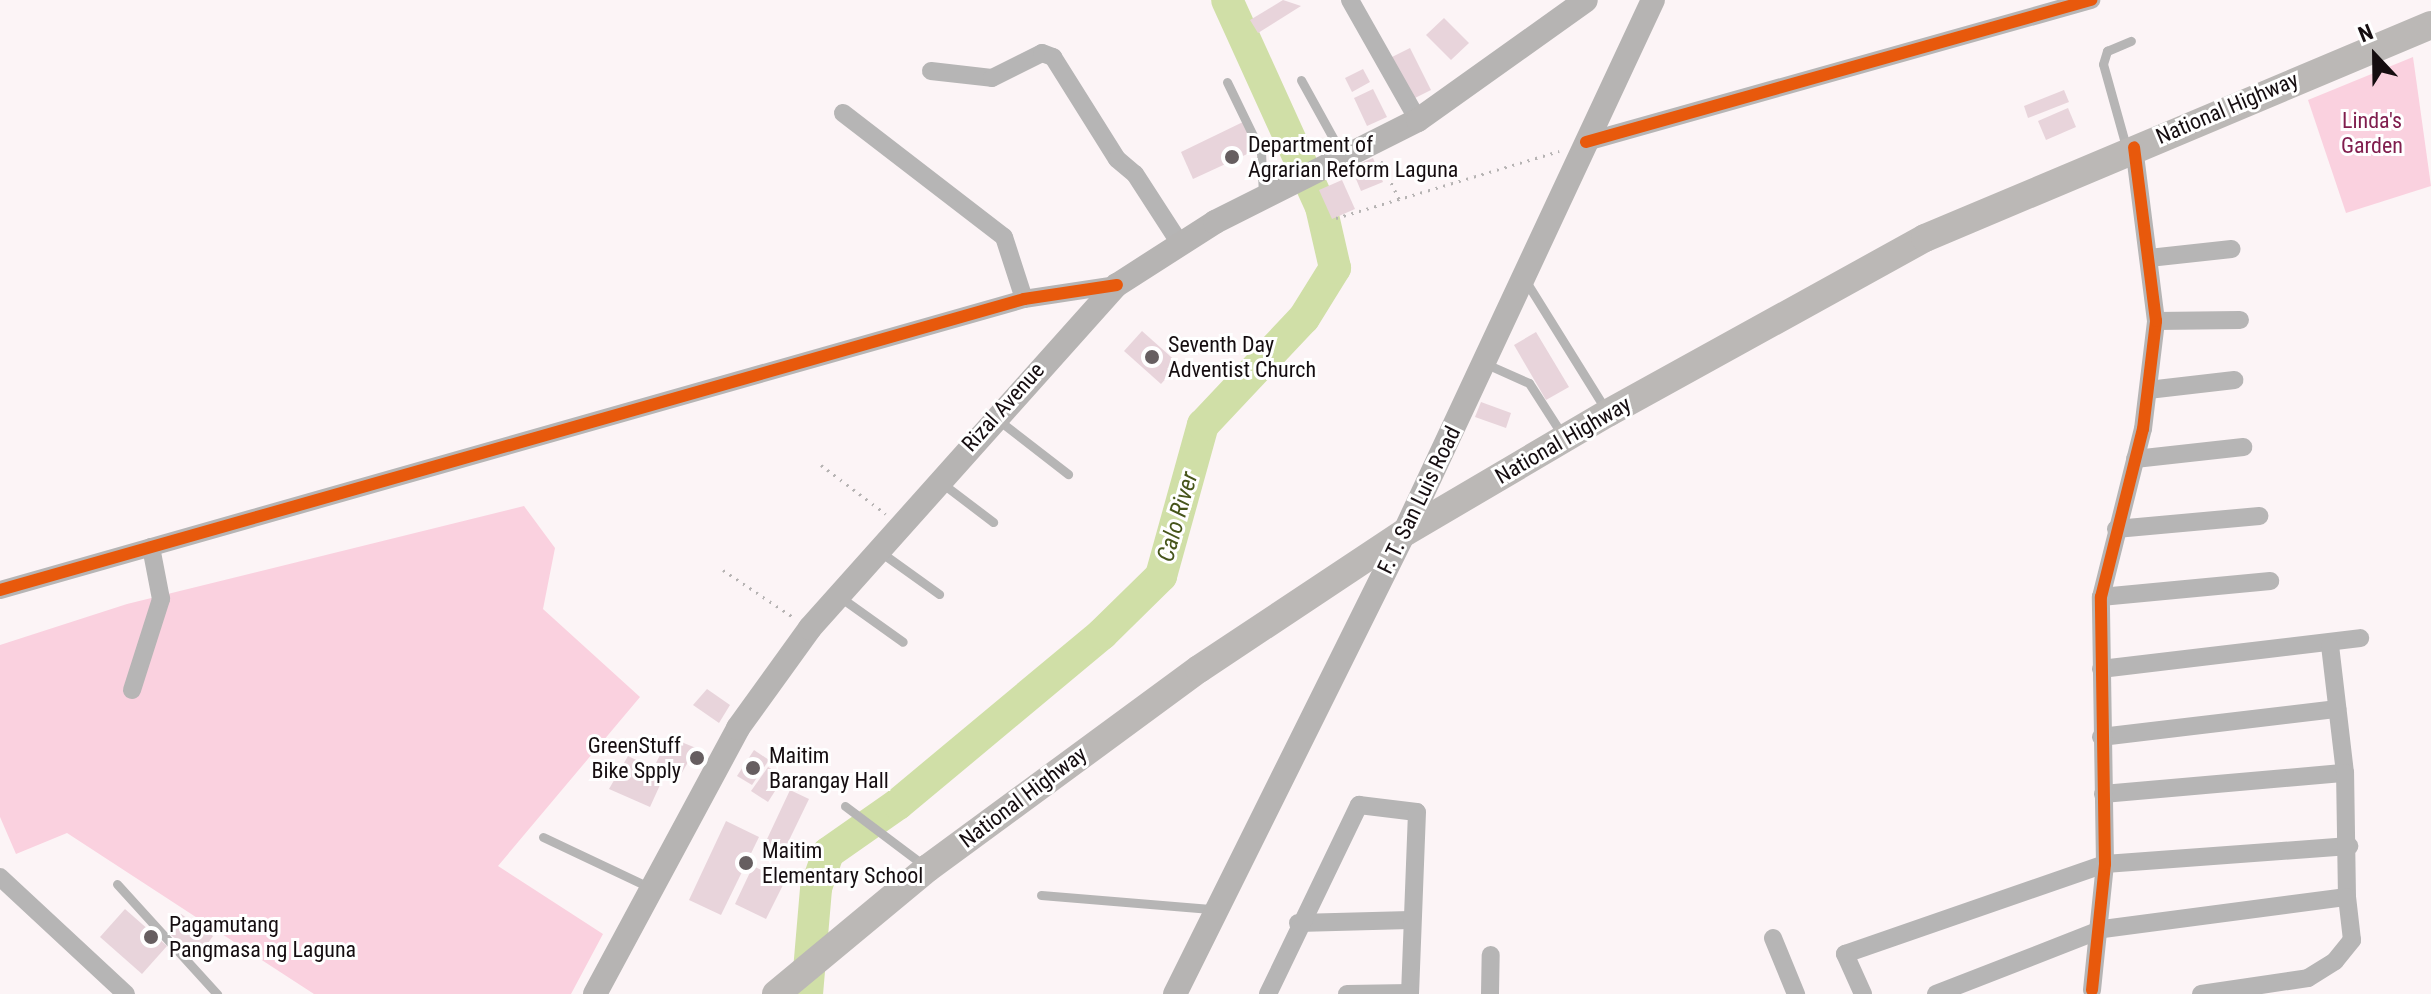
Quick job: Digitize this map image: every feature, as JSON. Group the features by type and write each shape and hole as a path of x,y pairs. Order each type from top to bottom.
{"main road":[{"name":"Rizal Avenue","path":"595,994 738,728 810,628 898,523 1117,285 1179,242 1418,120 1586,0"},
{"name":"F. T. San Luis Road","path":"1175,994 1213,909 1404,533 1653,0"},
{"name":"National Highway","path":"776,994 928,868 1199,669 1404,533 1608,413 1925,238 2130,149 2431,25"}],"street":[{"path":"1350,0 1418,120"},
{"path":"1586,142 2091,0"},
{"path":"931,71 992,78 1042,53 1053,57 1117,159 1135,174 1179,242"},
{"path":"843,113 998,231 1024,299"},
{"path":"2092,993 2103,929 2105,864 2101,597 2135,459 2148,390 2156,321 2149,258 2130,149"},
{"path":"2149,258 2232,249"},
{"path":"0,590 1024,299 1117,285"},
{"path":"2156,321 2240,320"},
{"path":"2148,390 2234,380"},
{"path":"2135,459 2243,447"},
{"path":"2116,529 2259,516"},
{"path":"132,690 161,599 151,547"},
{"path":"2101,597 2270,581"},
{"path":"2101,669 2330,646 2360,638"},
{"path":"2201,994 2308,978 2335,961 2352,940 2347,897 2349,846 2345,773 2330,646"},
{"path":"2101,737 2337,709"},
{"path":"2103,794 2345,773"},
{"path":"1268,994 1298,923 1359,805 1417,812 1410,920 1410,993 1347,994"},
{"path":"1863,994 1845,954 2105,864 2349,846"},
{"path":"0,877 126,994"},
{"path":"1939,993 2103,929 2347,897"},
{"path":"1298,923 1410,920"},
{"path":"1773,938 1796,994"},
{"path":"1490,994 1491,955"}],"lane":[{"path":"2130,149 2103,64 2107,51 2131,41"},
{"path":"1301,80 1334,164"},
{"path":"1227,82 1261,152 1271,194"},
{"path":"1523,278 1608,413"},
{"path":"1484,363 1529,383 1565,439"},
{"path":"994,416 1068,474"},
{"path":"937,480 993,522"},
{"path":"876,549 939,594"},
{"path":"837,595 903,642"},
{"path":"845,806 928,868"},
{"path":"543,837 652,888"},
{"path":"117,884 217,994"},
{"path":"1041,895 1213,909"}],"path":[{"path":"1336,218 1586,142"},
{"path":"1373,145 1400,201"},
{"path":"821,465 898,523"},
{"path":"723,570 810,628"}],"green space":[{"name":"Linda's Garden","path":"2413,57 2431,186 2346,213 2308,100"},
{"path":"524,506 555,548 543,609 640,697 498,866 603,934 571,994 314,994 67,833 16,854 0,817 0,645 127,604"}],"building":[{"path":"1283,0 1301,6 1258,33 1250,20"},
{"path":"1444,18 1469,43 1451,60 1426,35"},
{"path":"1410,48 1431,90 1411,100 1390,58"},
{"path":"1363,69 1370,82 1352,92 1345,78"},
{"path":"1373,89 1387,117 1367,126 1354,98"},
{"path":"2064,90 2069,102 2028,118 2024,106"},
{"path":"2068,108 2076,127 2046,140 2038,121"},
{"path":"1245,121 1258,149 1193,179 1181,152"},
{"path":"1373,158 1383,182 1361,191 1351,167"},
{"path":"1342,180 1355,209 1332,219 1319,190"},
{"name":"Seventh Day Adventist Church","path":"1142,331 1179,364 1161,384 1124,351"},
{"path":"1536,332 1569,387 1546,400 1514,345"},
{"path":"1481,402 1511,413 1506,428 1475,417"},
{"path":"707,689 730,705 719,723 693,705"},
{"path":"669,737 696,748 680,776 655,765"},
{"name":"Maitim Barangay Hall","path":"754,750 769,760 752,785 737,776"},
{"path":"628,756 665,774 650,807 609,789"},
{"path":"768,767 784,777 768,802 751,791"},
{"path":"790,790 809,799 779,861 761,852"},
{"path":"726,821 759,837 721,915 689,900"},
{"path":"753,866 785,881 766,919 735,904"},
{"path":"125,909 167,946 142,974 100,937"},
{"path":"181,914 213,936 199,956 168,933"}],"waterway":[{"name":"Calo River","path":"807,994 816,888 828,853 898,804 1102,634 1161,576 1203,425 1304,318 1335,268 1321,207 1227,0"}],"cycle path":[{"path":"1586,142 2091,0"},
{"path":"2092,990 2105,864 2101,597 2143,429 2156,321 2134,147"},
{"path":"0,590 1024,299 1117,285"}],"place":[{"name":"Department of Agrarian Reform Laguna","path":"1232,157"},
{"name":"Seventh Day Adventist Church","path":"1152,357"},
{"name":"GreenStuff Bike Spply","path":"697,758"},
{"name":"Maitim Barangay Hall","path":"753,768"},
{"name":"Maitim Elementary School","path":"746,863"},
{"name":"Pagamutang Pangmasa ng Laguna","path":"151,937"}]}
